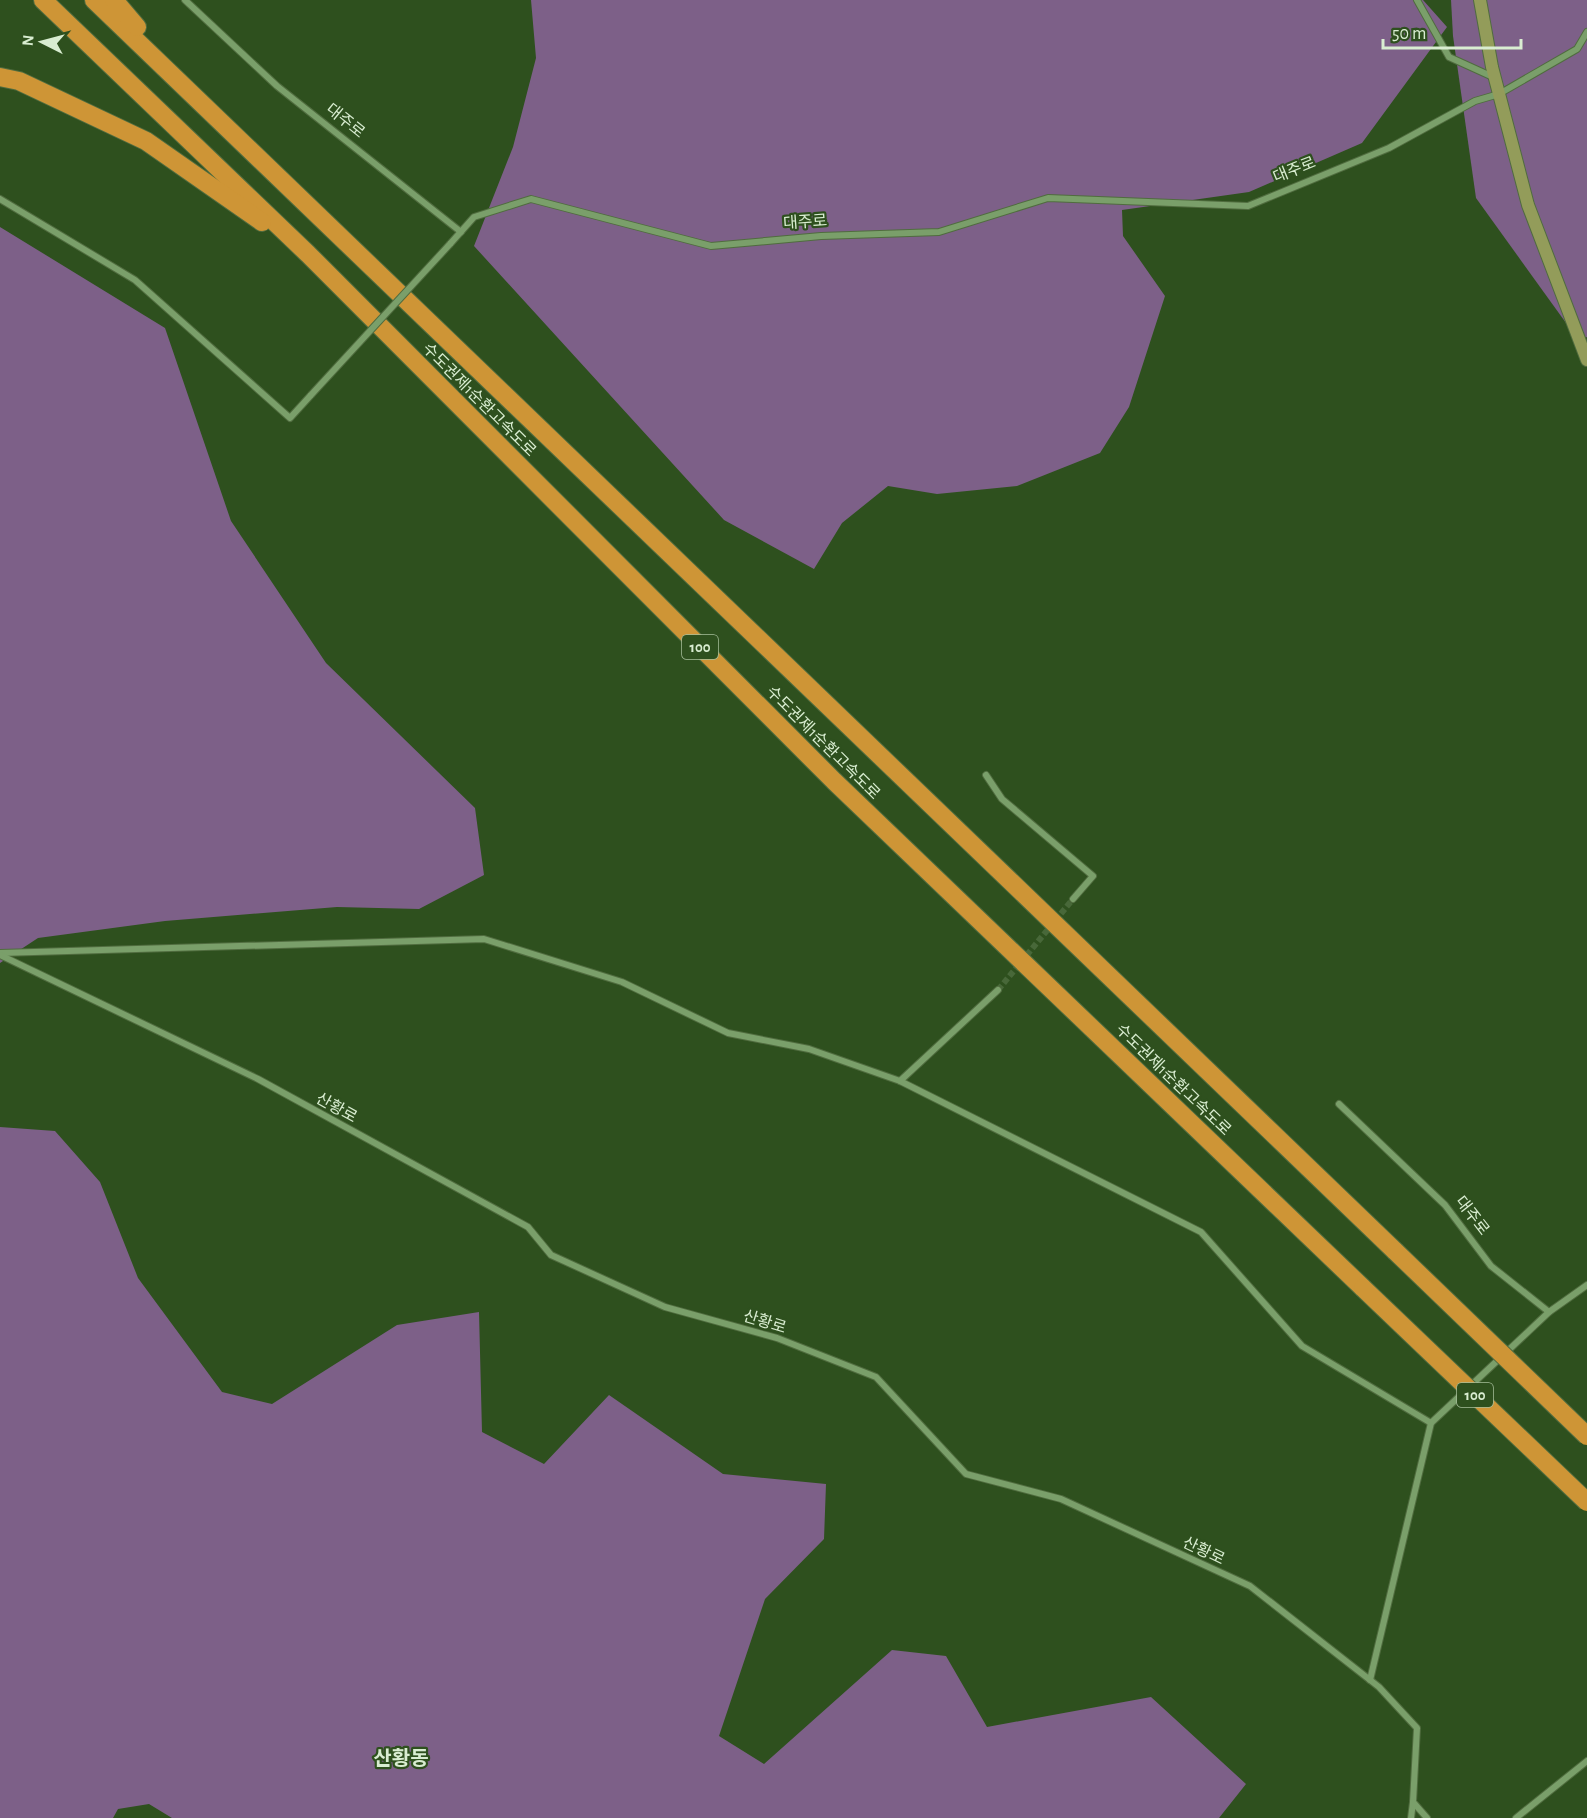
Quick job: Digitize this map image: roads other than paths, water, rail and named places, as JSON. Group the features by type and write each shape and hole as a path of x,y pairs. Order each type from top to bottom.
{"highway":[{"name":"수도권제1순환고속도로","path":"43,0 308,254 834,781 1587,1502"},
{"name":"수도권제1순환고속도로","path":"94,0 1587,1436"},
{"path":"114,0 219,121"},
{"path":"0,77 19,81 146,141 308,254"}],"street":[{"name":"대주로","path":"185,0 277,86 460,232 474,217 531,199 711,246 821,236 939,232 1048,198 1248,206 1389,148 1475,101 1499,94 1577,49 1587,32"},
{"path":"1417,0 1449,57 1495,78"},
{"path":"1480,0 1495,78 1528,204 1587,360"},
{"path":"0,199 135,280 290,418 460,232"},
{"path":"986,775 1002,799 1093,876 1073,899"},
{"name":"산황로","path":"0,954 484,939 622,982 728,1034 809,1049 900,1081 1201,1232 1302,1346 1431,1423"},
{"name":"산황로","path":"0,954 258,1079 528,1227 551,1255 665,1307 777,1338 876,1377 966,1474 1061,1499 1250,1586 1379,1687 1417,1728 1411,1818"},
{"path":"900,1081 998,990"},
{"name":"대주로","path":"1339,1104 1445,1205 1491,1266 1550,1312"},
{"path":"1370,1680 1431,1423 1550,1312 1587,1285"},
{"path":"1515,1818 1587,1761"},
{"path":"1413,1802 1427,1818"}],"tunnel":[{"path":"998,990 1073,899"}],"district":[{"name":"산황동","path":"401,1758"}]}
